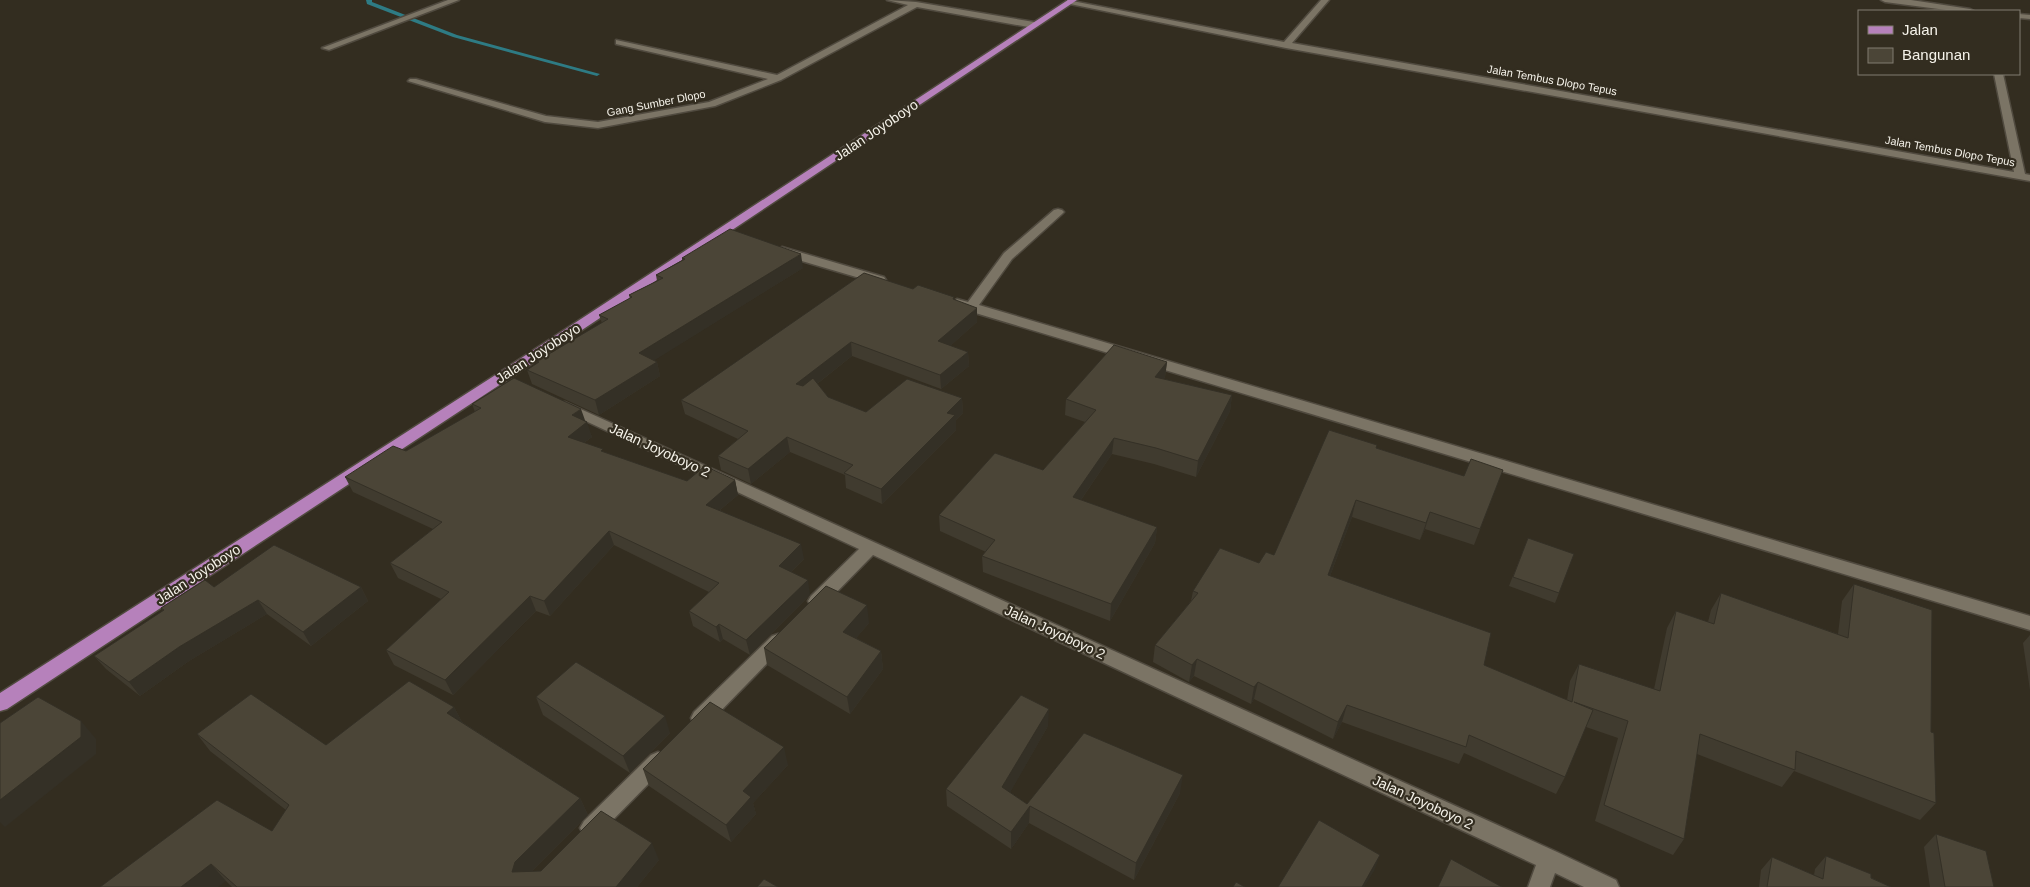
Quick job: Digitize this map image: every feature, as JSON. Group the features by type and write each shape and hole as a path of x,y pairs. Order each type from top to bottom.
{"main road":[{"name":"Jalan Joyoboyo","path":"0,703 502,377 1071,1"}],"street":[{"path":"326,48 455,0"},
{"path":"891,0 1034,25"},
{"path":"1286,45 1324,0"},
{"path":"1884,0 1906,1 1964,10"},
{"name":"Jalan Tembus Dlopo Tepus","path":"1071,1 1286,45 2025,177"},
{"name":"Gang Sumber Dlopo","path":"413,81 545,119 598,125 712,104 778,78 916,4"},
{"path":"619,42 778,78"},
{"path":"1999,75 2025,177"},
{"path":"971,307 1008,256 1058,212"},
{"path":"721,232 740,238"},
{"path":"767,246 897,285"},
{"path":"943,298 2030,623"},
{"path":"502,377 520,385"},
{"name":"Jalan Joyoboyo 2","path":"547,398 1608,887"},
{"path":"808,611 871,548"},
{"path":"688,731 794,625"},
{"path":"575,844 674,746"},
{"path":"1539,887 1549,860"}],"building":[{"path":"730,229 801,254 639,353 657,362 595,400 527,370 539,362 537,361 608,319 599,315 632,297 629,295 663,278 656,275 685,259 682,258"},
{"path":"864,273 913,289 918,285 954,297 953,299 977,308 938,341 968,352 940,375 851,342 796,384 803,386 813,378 828,397 866,412 907,379 962,398 947,413 955,415 881,489 844,473 853,465 787,437 748,469 718,456 748,431 681,400"},
{"path":"1114,345 1167,362 1155,377 1232,395 1198,461 1114,438 1073,497 1157,527 1111,604 982,556 995,540 939,515 995,453 1043,470 1096,410 1066,399"},
{"path":"514,378 581,409 572,415 587,422 568,437 603,449 601,451 687,481 705,466 735,480 706,505 801,544 779,566 808,580 746,640 719,624 716,627 689,611 719,583 609,531 544,601 530,596 445,680 386,650 449,592 390,563 442,522 345,477 393,446 406,451 481,408 472,404"},
{"path":"1329,430 1377,445 1376,448 1464,476 1471,459 1503,470 1480,529 1430,512 1426,523 1356,500 1328,575 1491,633 1484,665 1572,702 1579,664 1660,691 1676,611 1714,624 1721,593 1848,638 1854,584 1932,610 1931,732 1934,733 1936,803 1796,751 1795,770 1700,734 1684,839 1604,805 1628,721 1574,702 1593,710 1565,777 1469,735 1466,747 1347,705 1338,722 1258,682 1254,687 1197,659 1192,665 1155,645 1198,593 1193,591 1220,548 1259,563 1266,552 1274,555"},
{"path":"1528,538 1574,554 1559,593 1513,577"},
{"path":"274,545 361,587 303,632 258,600 179,647 129,682 94,656 164,610 161,608 205,580 214,587"},
{"path":"826,586 867,605 843,632 881,651 847,697 764,648"},
{"path":"576,662 665,716 623,756 536,697"},
{"path":"409,681 454,707 447,713 580,798 515,862 512,872 541,871 601,811 652,843 616,887 237,887 211,864 181,887 100,887 217,800 272,831 289,805 197,734 251,694 326,745"},
{"path":"1021,695 1049,709 1002,787 1027,804 1084,733 1183,775 1136,863 1030,806 1011,832 946,789"},
{"path":"38,697 81,721 81,737 0,800 0,723"},
{"path":"710,702 784,747 743,791 751,797 726,825 643,769"},
{"path":"1319,820 1380,855 1362,887 1278,887"},
{"path":"1936,834 1986,851 1994,887 1945,887"},
{"path":"1826,856 1871,874 1871,878 1891,887 1767,887 1772,857 1823,879"},
{"path":"1451,859 1502,887 1438,887"},
{"path":"764,879 778,887 757,887"},
{"path":"1236,882 1245,887 1233,887"}],"waterway":[{"path":"369,0 369,3 455,36 597,74"}]}
